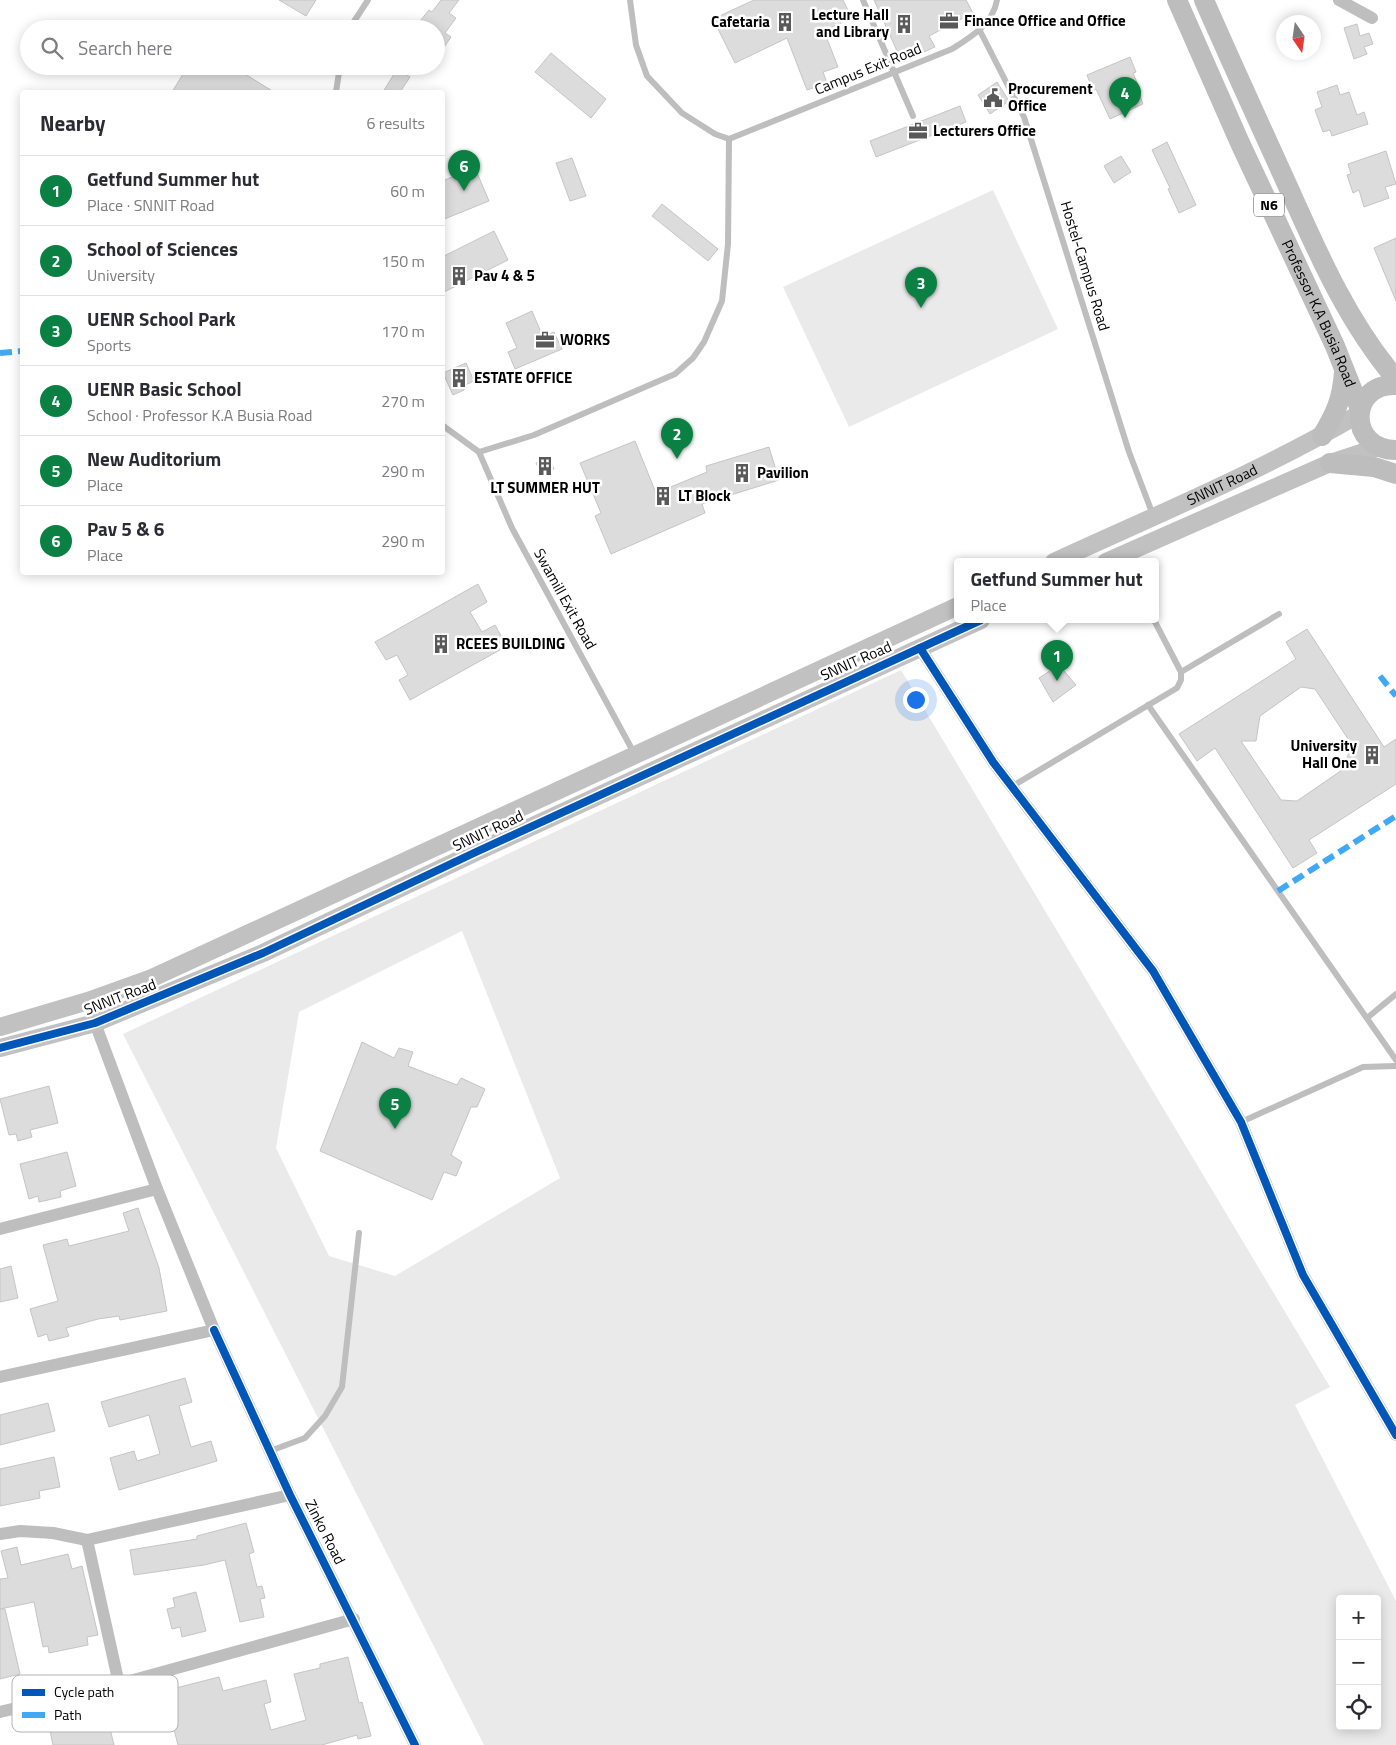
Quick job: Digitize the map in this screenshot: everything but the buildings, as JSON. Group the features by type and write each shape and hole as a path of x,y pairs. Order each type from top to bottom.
{"main road":[{"name":"Professor K.A Busia Road","path":"1204,0 1301,216 1338,291 1364,336 1396,379"},
{"name":"Professor K.A Busia Road","path":"1181,1 1192,32 1344,367 1360,412"},
{"path":"1192,32 1213,21"},
{"path":"1322,436 1335,415 1342,396 1344,367"},
{"path":"1360,412 1370,394 1377,389 1396,385"},
{"name":"N6","path":"1360,412 1360,424 1364,434 1370,442 1389,452"},
{"path":"1330,463 1374,467 1396,474"}],"street":[{"path":"1339,0 1372,18"},
{"name":"SNNIT Road","path":"1063,558 1322,436 1360,412"},
{"name":"SNNIT Road","path":"1122,558 1330,463 1389,452"},
{"name":"SNNIT Road","path":"0,1027 88,1001 152,978 954,608"},
{"name":"SNNIT Road","path":"0,1048 95,1023 263,953 686,755 974,623"},
{"path":"920,648 1011,787 1153,971 1241,1122 1303,1275 1396,1436"},
{"path":"704,724 713,743"},
{"path":"676,737 686,755"},
{"name":"Zinko Road","path":"95,1023 157,1189 214,1330 290,1495 354,1619 415,1745"},
{"path":"0,1229 157,1189"},
{"path":"0,1377 214,1330"},
{"path":"0,1534 20,1531 53,1533 87,1540 290,1495"},
{"path":"87,1540 118,1675"},
{"path":"152,1675 354,1619"}],"lane":[{"path":"355,20 368,0"},
{"path":"445,427 479,452 534,435 676,374 693,358 704,342 722,300 728,244 729,140 714,134 682,113 646,76 636,45 630,0"},
{"path":"863,0 913,116"},
{"name":"Campus Exit Road","path":"729,140 952,49 979,30 989,20 997,0"},
{"name":"Hostel-Campus Road","path":"979,30 1024,117 1130,452 1154,516"},
{"path":"336,90 339,75"},
{"name":"Swamill Exit Road","path":"479,452 512,528 635,756"},
{"path":"1180,672 1279,614"},
{"path":"1011,787 1176,688 1181,680 1180,672 1156,623"},
{"path":"1148,705 1396,1060"},
{"path":"1367,1018 1396,994"},
{"path":"1241,1122 1363,1067 1396,1066"},
{"path":"270,1451 305,1438 325,1416 342,1387 359,1233"}],"shaded area":[{"path":"993,190 1058,329 849,427 783,287"},
{"path":"901,670 1330,1387 1295,1405 1396,1601 1396,1745 484,1745 123,1034","holes":["462,931 560,1178 395,1276 329,1256 276,1148 299,1012"]}],"marked path":[{"path":"0,353 20,351"},
{"path":"1380,676 1396,696"},
{"path":"1278,891 1396,816"}],"cycle path":[{"path":"0,1048 95,1023 263,953 476,852 974,623"},
{"path":"920,648 993,762 1153,971 1241,1122 1303,1275 1396,1435"},
{"path":"214,1330 290,1495 415,1745"}],"place":[{"name":"Finance Office and Office","path":"949,21"},
{"name":"Cafetaria","path":"785,22"},
{"name":"Lecture Hall and Library","path":"904,24"},
{"name":"Procurement Office","path":"993,98"},
{"name":"UENR Basic School","path":"1125,118"},
{"name":"Lecturers Office","path":"918,131"},
{"name":"Pav 5 & 6","path":"464,191"},
{"name":"Pav 4 & 5","path":"459,276"},
{"name":"UENR School Park","path":"921,308"},
{"name":"WORKS","path":"545,340"},
{"name":"ESTATE OFFICE","path":"459,378"},
{"name":"School of Sciences","path":"677,459"},
{"name":"LT SUMMER HUT","path":"545,466"},
{"name":"Pavilion","path":"742,473"},
{"name":"LT Block","path":"663,496"},
{"name":"RCEES BUILDING","path":"441,644"},
{"name":"Getfund Summer hut","path":"1057,681"},
{"name":"University Hall One","path":"1372,755"},
{"name":"New Auditorium","path":"395,1129"}]}
